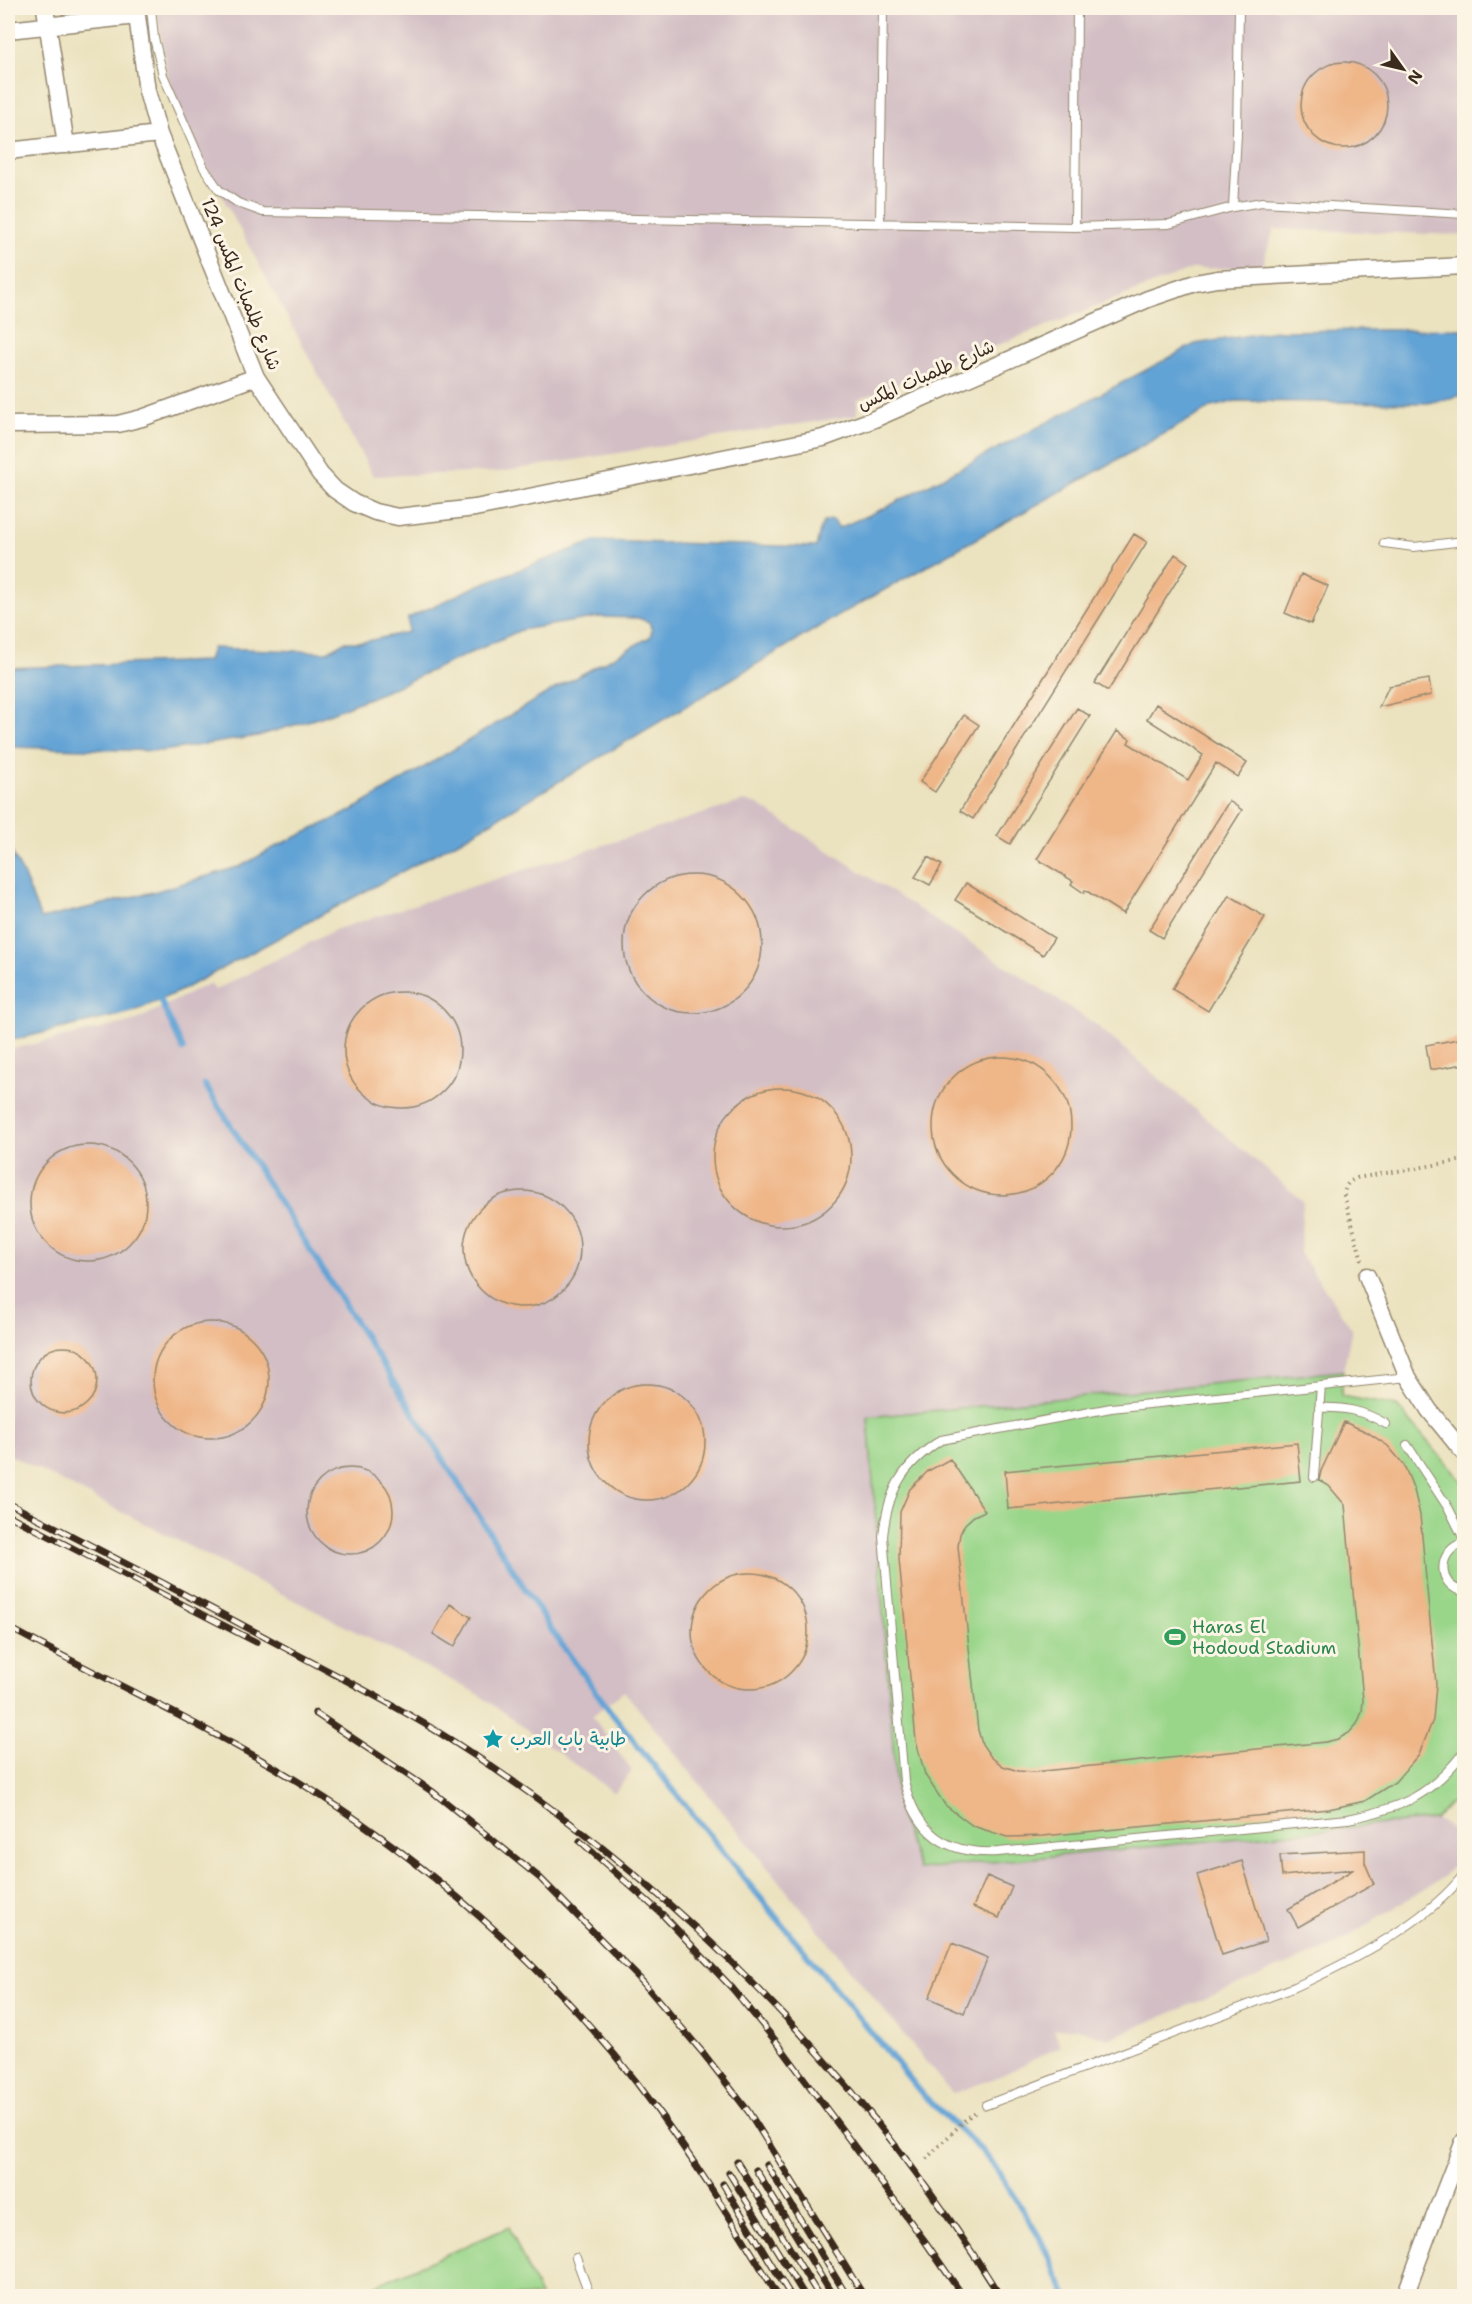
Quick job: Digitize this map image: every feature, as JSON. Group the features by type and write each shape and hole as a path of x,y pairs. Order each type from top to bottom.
{"street":[{"path":"45,8 66,145"},
{"path":"8,30 48,26 141,10"},
{"name":"شارع طلمبات المكس 124","path":"141,10 147,91 159,134 256,377 320,474 335,490 354,504 375,513 398,517"},
{"path":"8,151 159,134"},
{"name":"شارع طلمبات المكس","path":"398,517 475,507 823,438 849,430 1148,299 1195,283 1217,279 1464,267"},
{"path":"8,425 118,423 142,418 256,377"},
{"path":"1367,1276 1408,1377 1429,1410 1464,1453"},
{"path":"1405,2296 1464,2141"}],"lane":[{"path":"880,222 883,8"},
{"path":"1075,226 1077,8"},
{"path":"1233,207 1239,8"},
{"path":"141,10 154,38 163,75 204,168 219,190 238,203 263,213 1075,226 1169,224 1233,207 1262,202 1464,214"},
{"path":"1384,543 1414,547 1464,541"},
{"path":"1408,1377 1111,1408 941,1440 921,1453 905,1470 893,1490 885,1512 883,1536 904,1781 909,1803 920,1822 935,1837 954,1848 976,1853 1348,1820 1385,1812 1419,1796 1449,1773 1464,1752"},
{"path":"1314,1477 1321,1386"},
{"path":"1319,1408 1354,1409 1386,1424"},
{"path":"1407,1445 1449,1509 1464,1541 1451,1549 1443,1564 1443,1573 1447,1581 1452,1587 1464,1592"},
{"path":"987,2105 1296,1987 1332,1970 1399,1931 1432,1907 1464,1874"},
{"path":"576,2258 590,2296"}],"path":[{"path":"1367,1276 1344,1195 1345,1187 1350,1181 1464,1160"},
{"path":"926,2159 967,2118"}],"shaded area":[{"path":"156,8 1464,8 1464,235 1274,229 1262,267 1192,269 857,400 857,415 499,472 373,476 173,105"},
{"path":"744,801 758,805 1095,1024 1303,1201 1300,1253 1352,1329 1343,1371 1341,1396 1397,1406 1464,1484 1464,1790 1436,1819 1464,1838 1464,1852 1443,1877 1337,1944 1108,2039 1077,2028 1054,2029 1061,2046 1000,2076 952,2094 624,1691 592,1716 632,1771 614,1793 478,1694 8,1454 8,1050 135,1021 210,983 215,990 337,929"}],"green space":[{"name":"Haras El Hodoud Stadium","path":"1343,1371 1341,1396 1397,1406 1464,1484 1464,1790 1435,1819 919,1869 898,1810 868,1417"},
{"path":"509,2227 540,2296 351,2296"}],"water":[{"path":"1464,329 1464,395 1428,403 1236,401 1212,407 834,618 466,837 180,991 132,1012 8,1041 8,845 24,876 41,919 157,891 241,866 353,810 542,696 650,637 652,630 649,622 638,618 599,617 521,630 384,692 321,717 258,736 163,751 8,747 8,668 208,661 212,648 327,652 344,642 363,642 408,632 408,618 479,585 595,541 816,547 821,527 825,521 833,520 839,528 887,507 1195,344 1276,331"}],"building":[{"path":"1344,62 1368,69 1380,81 1387,105 1380,129 1368,141 1344,148 1320,141 1308,129 1301,105 1308,81 1320,69"},
{"path":"1134,534 1147,542 973,819 960,811"},
{"path":"1175,554 1188,563 1108,691 1095,683"},
{"path":"1301,574 1328,586 1311,624 1285,613"},
{"path":"1429,679 1431,695 1379,707 1389,686"},
{"path":"1156,704 1247,763 1238,777 1216,763 1123,914 1085,890 1084,893 1071,884 1073,881 1037,859 1117,731 1130,739 1128,743 1188,780 1203,755 1147,719"},
{"path":"1077,708 1090,716 1010,844 997,836"},
{"path":"964,715 979,725 935,792 920,782"},
{"path":"1229,801 1242,810 1162,938 1149,930"},
{"path":"928,857 942,865 930,885 915,877"},
{"path":"693,875 719,880 742,895 757,918 762,944 757,970 742,993 719,1008 693,1013 667,1008 644,993 629,970 624,944 629,918 644,895 667,880"},
{"path":"966,883 1054,938 1043,955 955,900"},
{"path":"1229,895 1265,917 1208,1011 1172,989"},
{"path":"402,992 424,997 443,1009 455,1028 460,1050 455,1072 443,1091 424,1103 402,1108 380,1103 361,1091 349,1072 344,1050 349,1028 361,1009 380,997"},
{"path":"1464,1038 1464,1064 1430,1070 1426,1045"},
{"path":"1002,1057 1028,1062 1051,1077 1066,1100 1071,1126 1066,1152 1051,1175 1028,1190 1002,1195 976,1190 953,1175 938,1152 933,1126 938,1100 953,1077 976,1062"},
{"path":"782,1088 808,1093 831,1108 846,1131 851,1157 846,1183 831,1206 808,1221 782,1226 756,1221 733,1206 718,1183 713,1157 718,1131 733,1108 756,1093"},
{"path":"88,1145 110,1150 129,1162 141,1181 146,1203 141,1225 129,1244 110,1256 88,1261 66,1256 47,1244 35,1225 30,1203 35,1181 47,1162 66,1150"},
{"path":"522,1191 544,1196 563,1208 575,1227 580,1249 575,1271 563,1290 544,1302 522,1307 500,1302 481,1290 469,1271 464,1249 469,1227 481,1208 500,1196"},
{"path":"211,1322 233,1327 252,1339 264,1358 269,1380 264,1402 252,1421 233,1433 211,1438 189,1433 170,1421 158,1402 153,1380 158,1358 170,1339 189,1327"},
{"path":"58,1347 70,1347 88,1356 95,1367 97,1380 95,1393 88,1404 77,1411 58,1413 45,1408 36,1399 31,1386 31,1374 36,1361 45,1352"},
{"path":"647,1384 669,1389 688,1401 700,1420 705,1442 700,1464 688,1483 669,1495 647,1500 625,1495 606,1483 594,1464 589,1442 594,1420 606,1401 625,1389"},
{"path":"1344,1422 1367,1432 1388,1446 1404,1465 1414,1490 1420,1515 1436,1684 1433,1720 1419,1754 1395,1782 1365,1801 1329,1809 1043,1836 1007,1837 973,1826 945,1805 925,1775 916,1741 899,1559 900,1512 910,1489 928,1471 950,1459 985,1511 974,1516 965,1524 958,1546 978,1730 982,1744 991,1757 1003,1766 1018,1771 1033,1772 1326,1742 1349,1733 1357,1724 1362,1712 1363,1700 1345,1505 1329,1486 1319,1480"},
{"path":"1297,1443 1301,1481 1008,1509 1005,1471"},
{"path":"350,1468 374,1475 386,1487 393,1511 386,1535 374,1547 350,1554 326,1547 314,1535 307,1511 314,1487 326,1475"},
{"path":"750,1573 772,1578 791,1590 803,1609 808,1631 803,1653 791,1672 772,1684 750,1689 728,1684 709,1672 697,1653 692,1631 697,1609 709,1590 728,1578"},
{"path":"450,1604 471,1617 454,1647 433,1634"},
{"path":"1365,1850 1365,1863 1374,1884 1298,1927 1288,1909 1354,1869 1282,1876 1280,1855"},
{"path":"1242,1861 1266,1941 1222,1955 1197,1875"},
{"path":"987,1876 1012,1887 999,1918 973,1907"},
{"path":"952,1943 988,1958 964,2013 929,1998"}],"waterway":[{"path":"157,993 183,1049"},
{"path":"205,1085 552,1631 610,1711 924,2096 982,2151 996,2168 1040,2238 1067,2296"}],"railway":[{"path":"8,1503 373,1694 454,1742 535,1797 613,1857 687,1921 758,1989 825,2060 888,2136 946,2214 1000,2296"},
{"path":"8,1515 256,1642"},
{"path":"8,1627 216,1735 298,1782 379,1836 459,1899 536,1969 606,2044 675,2135 745,2241 778,2296"},
{"path":"315,1713 433,1792 540,1878 640,1979 703,2053 748,2111 864,2296"},
{"path":"580,1841 662,1914 733,1989 779,2045 963,2296"},
{"path":"737,2162 819,2296"},
{"path":"767,2165 847,2296"},
{"path":"756,2170 833,2296"},
{"path":"729,2173 805,2296"},
{"path":"723,2184 791,2296"}],"place":[{"name":"Haras El Hodoud Stadium","path":"1175,1637"},
{"name":"طابية باب العرب","path":"493,1739"}]}
